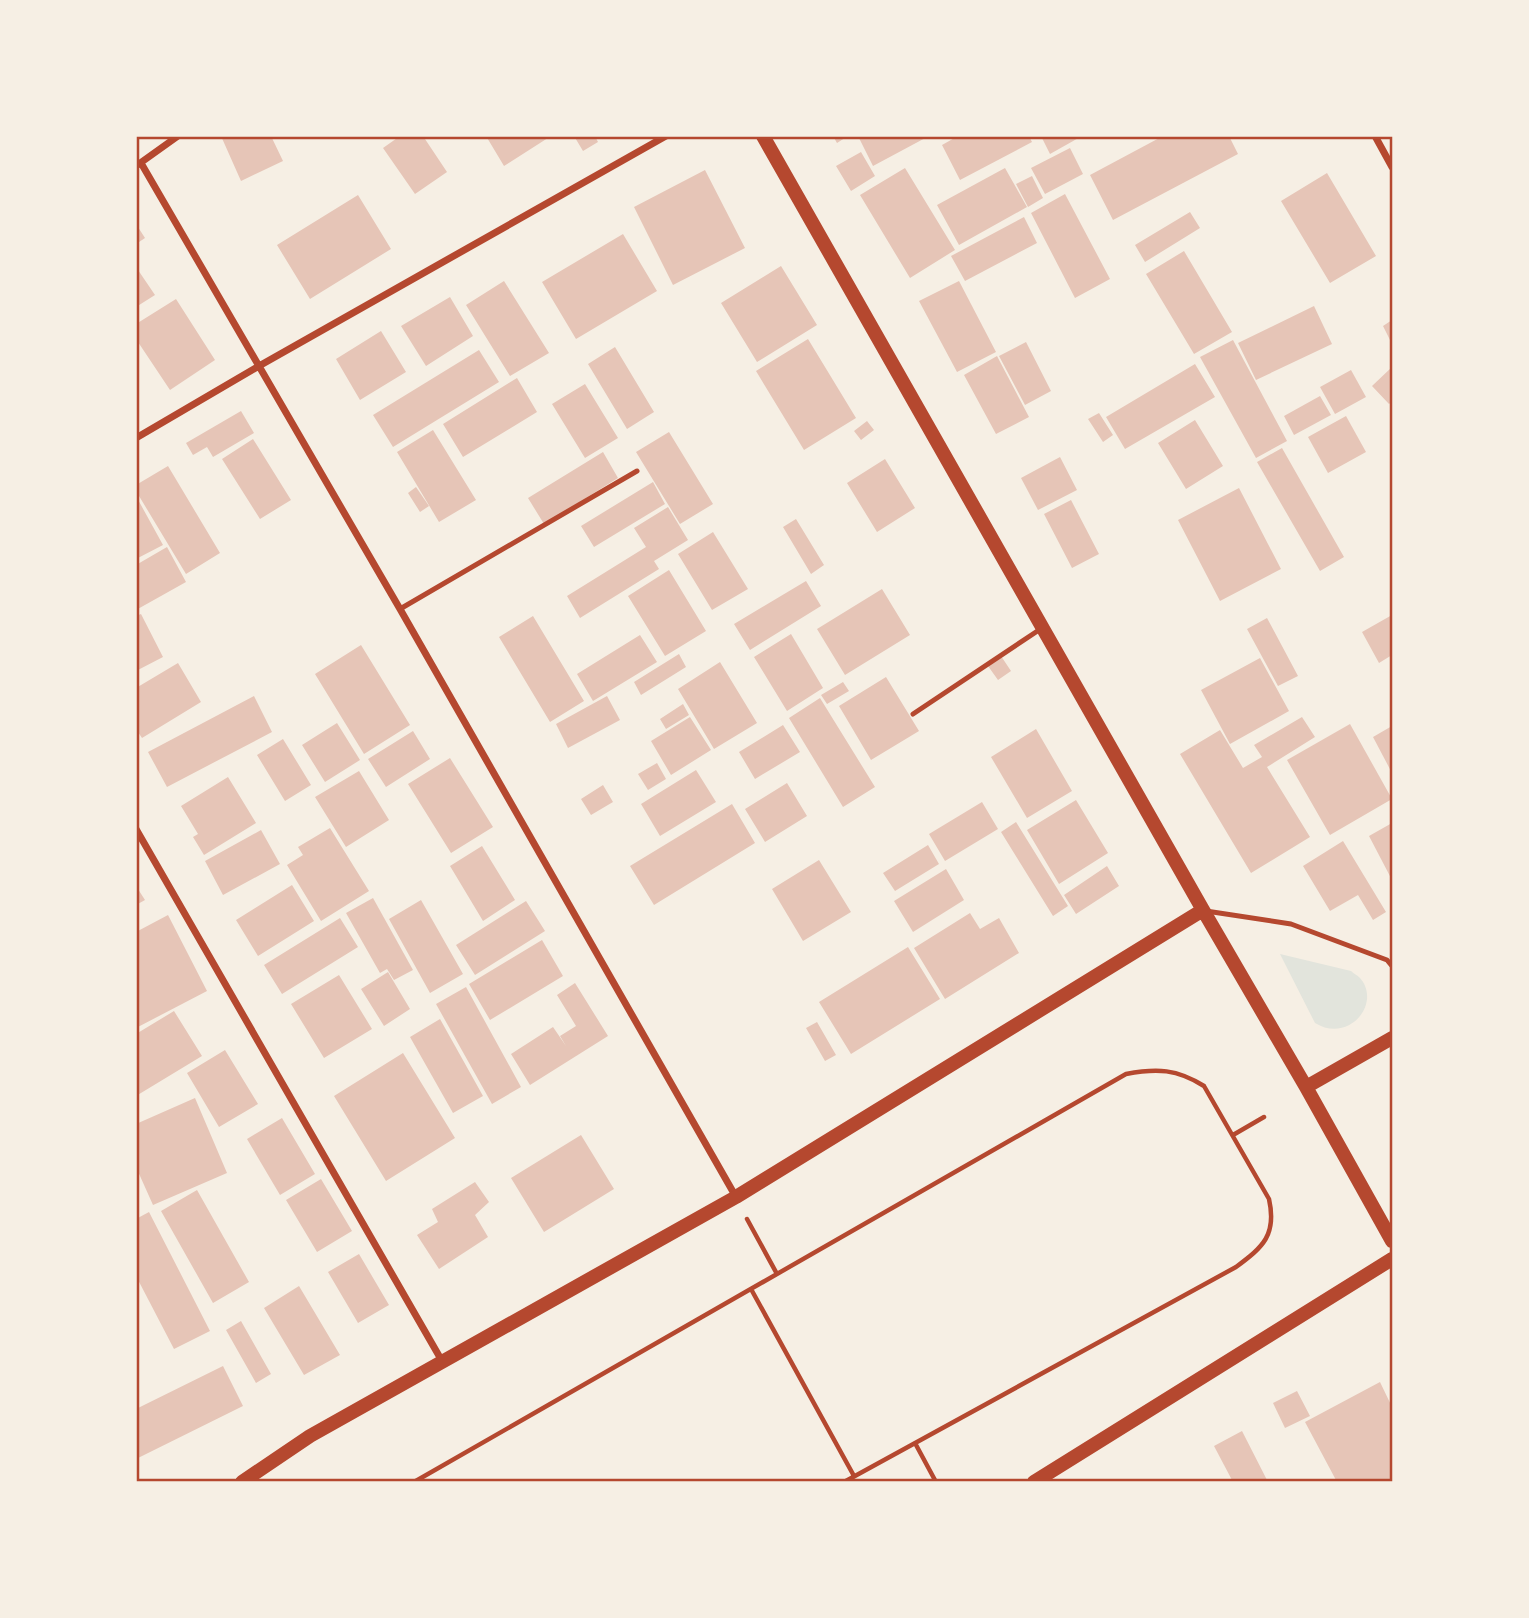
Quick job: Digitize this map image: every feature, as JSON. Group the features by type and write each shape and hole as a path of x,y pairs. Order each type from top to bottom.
{"main road":[{"path":"764,136 1392,1241"},
{"path":"242,1482 310,1436 736,1197 1203,910"},
{"path":"1306,1087 1392,1038"},
{"path":"1034,1482 1392,1259"}],"street":[{"path":"178,136 139,165 400,609 736,1197"},
{"path":"136,438 666,136"},
{"path":"1375,136 1392,167"},
{"path":"136,829 442,1361"}],"lane":[{"path":"400,609 637,471"},
{"path":"913,714 1042,628"},
{"path":"1203,910 1291,924 1387,960 1392,966"}],"path":[{"path":"414,1482 1126,1074 1148,1070 1188,1076 1204,1086 1269,1199 1272,1212 1268,1237 1257,1252 1236,1267 845,1482"},
{"path":"1233,1135 1264,1116"},
{"path":"747,1219 777,1274"},
{"path":"751,1289 855,1476"},
{"path":"915,1443 936,1482"}],"shaded area":[{"path":"1280,954 1351,971 1359,977 1366,988 1367,999 1358,1018 1350,1025 1339,1028 1328,1028 1315,1023"}],"building":[{"path":"221,136 271,136 283,161 241,181"},
{"path":"400,136 423,136 447,172 415,194 383,148"},
{"path":"486,136 551,136 504,166"},
{"path":"574,136 595,136 598,142 583,151"},
{"path":"833,136 848,136 837,143"},
{"path":"858,136 929,136 873,166"},
{"path":"958,136 1029,136 1032,142 960,180 942,145"},
{"path":"1041,136 1082,136 1050,154"},
{"path":"1163,136 1229,136 1238,154 1113,220 1090,175"},
{"path":"1070,148 1083,174 1045,194 1031,168"},
{"path":"861,152 875,176 851,191 836,166"},
{"path":"905,168 955,250 910,278 860,195"},
{"path":"1005,168 1027,207 959,245 937,205"},
{"path":"705,170 745,248 673,285 634,207"},
{"path":"1327,173 1376,256 1330,283 1281,201"},
{"path":"1032,176 1043,198 1028,207 1016,184"},
{"path":"1065,194 1110,279 1075,298 1031,213"},
{"path":"358,195 391,249 310,299 277,245"},
{"path":"1190,212 1200,228 1145,262 1135,245"},
{"path":"1024,217 1037,243 965,281 951,256"},
{"path":"136,224 145,238 136,244"},
{"path":"623,234 657,291 576,339 542,282"},
{"path":"1184,251 1232,332 1194,354 1146,274"},
{"path":"781,266 817,325 757,362 721,303"},
{"path":"136,267 155,295 136,307"},
{"path":"504,281 549,353 510,376 466,305"},
{"path":"959,281 996,352 957,372 919,301"},
{"path":"450,297 473,336 426,366 401,326"},
{"path":"176,299 215,360 170,390 136,339 136,324"},
{"path":"1314,306 1332,344 1256,380 1238,343"},
{"path":"1392,320 1392,344 1383,326"},
{"path":"381,331 406,372 360,400 336,359"},
{"path":"808,339 856,418 804,450 756,371"},
{"path":"1233,340 1287,441 1256,458 1200,357"},
{"path":"1026,342 1051,391 1025,405 999,356"},
{"path":"615,347 654,412 627,429 588,364"},
{"path":"479,350 499,382 393,447 373,415"},
{"path":"997,356 1029,417 996,434 964,375"},
{"path":"1195,364 1215,397 1125,449 1106,417"},
{"path":"1392,367 1392,401 1389,404 1372,386"},
{"path":"1351,370 1366,397 1335,414 1320,387"},
{"path":"517,378 537,412 463,457 443,424"},
{"path":"585,384 618,438 585,458 552,404"},
{"path":"1320,396 1331,415 1294,435 1284,416"},
{"path":"241,411 254,433 213,457 207,447 193,455 186,443"},
{"path":"1099,413 1113,435 1103,442 1088,419"},
{"path":"1346,416 1366,452 1328,473 1308,437"},
{"path":"1195,420 1223,466 1186,489 1158,443"},
{"path":"867,421 874,430 861,440 854,431"},
{"path":"433,430 476,500 439,522 397,452"},
{"path":"669,432 713,504 680,524 636,452"},
{"path":"253,439 291,500 260,519 222,459"},
{"path":"1282,448 1344,557 1320,571 1257,462"},
{"path":"603,452 618,478 544,524 528,498"},
{"path":"1060,457 1077,490 1038,510 1021,478"},
{"path":"885,459 915,508 877,532 847,483"},
{"path":"168,466 220,553 186,574 136,491 136,485"},
{"path":"653,482 665,504 594,547 581,526"},
{"path":"416,487 429,506 420,512 408,493"},
{"path":"1239,488 1281,569 1220,601 1178,520"},
{"path":"136,496 163,545 136,559"},
{"path":"1071,500 1099,554 1072,568 1044,514"},
{"path":"668,507 688,540 654,561 659,569 580,618 567,596 646,547 634,528"},
{"path":"796,519 824,565 811,574 783,527"},
{"path":"713,532 748,589 712,610 678,554"},
{"path":"167,547 186,582 136,610 136,565"},
{"path":"669,570 706,631 665,656 628,596"},
{"path":"806,581 821,606 750,650 734,624"},
{"path":"882,589 910,635 845,675 817,629"},
{"path":"141,614 163,657 136,671 136,616"},
{"path":"1392,615 1392,655 1379,663 1362,632"},
{"path":"533,616 584,701 550,722 499,637"},
{"path":"1267,618 1298,676 1278,686 1247,629"},
{"path":"791,634 823,688 787,711 754,657"},
{"path":"640,635 657,662 593,701 577,674"},
{"path":"361,645 410,725 364,754 315,674"},
{"path":"679,654 686,667 641,695 634,682"},
{"path":"1001,656 1011,671 998,680 988,666"},
{"path":"1260,658 1289,711 1230,744 1201,690"},
{"path":"720,662 757,723 714,749 678,689"},
{"path":"178,663 201,702 142,738 136,729 136,688"},
{"path":"886,677 919,731 871,760 839,706"},
{"path":"843,682 849,691 827,704 821,695"},
{"path":"254,696 272,732 167,787 148,752"},
{"path":"607,696 620,720 568,748 556,724"},
{"path":"820,698 875,787 843,807 789,718"},
{"path":"683,704 689,715 666,729 660,719"},
{"path":"690,717 711,750 671,775 651,741"},
{"path":"1302,717 1315,737 1267,767 1310,837 1251,873 1180,754 1220,730 1243,768 1262,757 1254,745"},
{"path":"337,723 360,760 325,782 302,745"},
{"path":"1350,724 1392,799 1330,835 1287,760"},
{"path":"783,725 800,752 755,779 739,752"},
{"path":"1392,726 1392,773 1373,737"},
{"path":"1036,729 1072,791 1027,818 991,757"},
{"path":"413,731 430,759 386,787 368,759"},
{"path":"283,739 311,785 285,801 257,755"},
{"path":"450,758 493,827 451,853 408,784"},
{"path":"657,763 666,779 648,790 638,774"},
{"path":"696,770 716,802 660,836 641,804"},
{"path":"359,771 389,820 346,847 315,797"},
{"path":"228,777 256,823 204,855 193,837 198,834 181,806"},
{"path":"787,783 807,816 765,842 745,809"},
{"path":"603,785 613,802 591,815 581,799"},
{"path":"1076,800 1108,853 1059,884 1027,830"},
{"path":"982,802 998,829 945,861 929,834"},
{"path":"732,804 755,843 654,905 630,866"},
{"path":"1016,822 1068,906 1053,916 1001,832"},
{"path":"1392,823 1392,880 1369,836"},
{"path":"330,828 369,891 321,921 287,865 303,855 298,847"},
{"path":"261,830 280,864 223,895 205,861"},
{"path":"1343,841 1386,912 1373,920 1358,895 1330,911 1303,866"},
{"path":"928,845 939,864 895,891 883,873"},
{"path":"482,846 515,900 483,921 450,866"},
{"path":"819,860 851,912 803,941 772,889"},
{"path":"1107,866 1119,886 1076,914 1064,895"},
{"path":"946,869 964,900 913,932 894,901"},
{"path":"292,885 314,921 258,956 236,920"},
{"path":"136,886 145,900 136,905"},
{"path":"373,898 413,970 394,980 387,969 380,973 346,913"},
{"path":"421,900 463,974 430,993 389,919"},
{"path":"526,901 545,931 475,975 456,945"},
{"path":"970,913 980,929 999,918 1019,953 945,999 914,948"},
{"path":"168,915 207,991 136,1028 136,976 139,974 136,971 136,932"},
{"path":"340,918 358,947 282,994 264,965"},
{"path":"542,940 563,976 490,1020 469,984"},
{"path":"908,947 940,999 851,1054 819,1002"},
{"path":"388,972 410,1009 384,1026 361,989"},
{"path":"339,975 372,1029 324,1058 291,1004"},
{"path":"575,983 608,1036 530,1085 511,1054 553,1027 566,1046 560,1036 576,1026 557,995"},
{"path":"466,987 521,1087 492,1104 436,1004"},
{"path":"174,1011 202,1056 136,1096 136,1034"},
{"path":"440,1019 483,1096 453,1113 410,1037"},
{"path":"817,1022 836,1055 825,1061 806,1028"},
{"path":"225,1050 258,1104 219,1127 187,1073"},
{"path":"403,1053 455,1138 386,1181 334,1096"},
{"path":"195,1098 227,1173 153,1205 136,1167 136,1124"},
{"path":"282,1118 315,1174 280,1195 247,1139"},
{"path":"581,1135 614,1189 544,1232 511,1178"},
{"path":"321,1179 352,1231 317,1252 286,1200"},
{"path":"475,1182 489,1202 475,1215 488,1237 439,1269 417,1235 438,1222 432,1209"},
{"path":"197,1190 249,1282 213,1303 161,1211"},
{"path":"149,1212 210,1331 174,1349 136,1276 136,1219"},
{"path":"359,1254 389,1305 358,1323 328,1272"},
{"path":"299,1286 340,1355 304,1375 264,1308"},
{"path":"241,1321 271,1374 256,1383 226,1330"},
{"path":"223,1366 243,1406 136,1459 136,1409"},
{"path":"1380,1382 1392,1407 1392,1482 1337,1482 1305,1422"},
{"path":"1297,1391 1310,1416 1285,1428 1273,1403"},
{"path":"1242,1431 1268,1482 1233,1482 1214,1446"}]}
